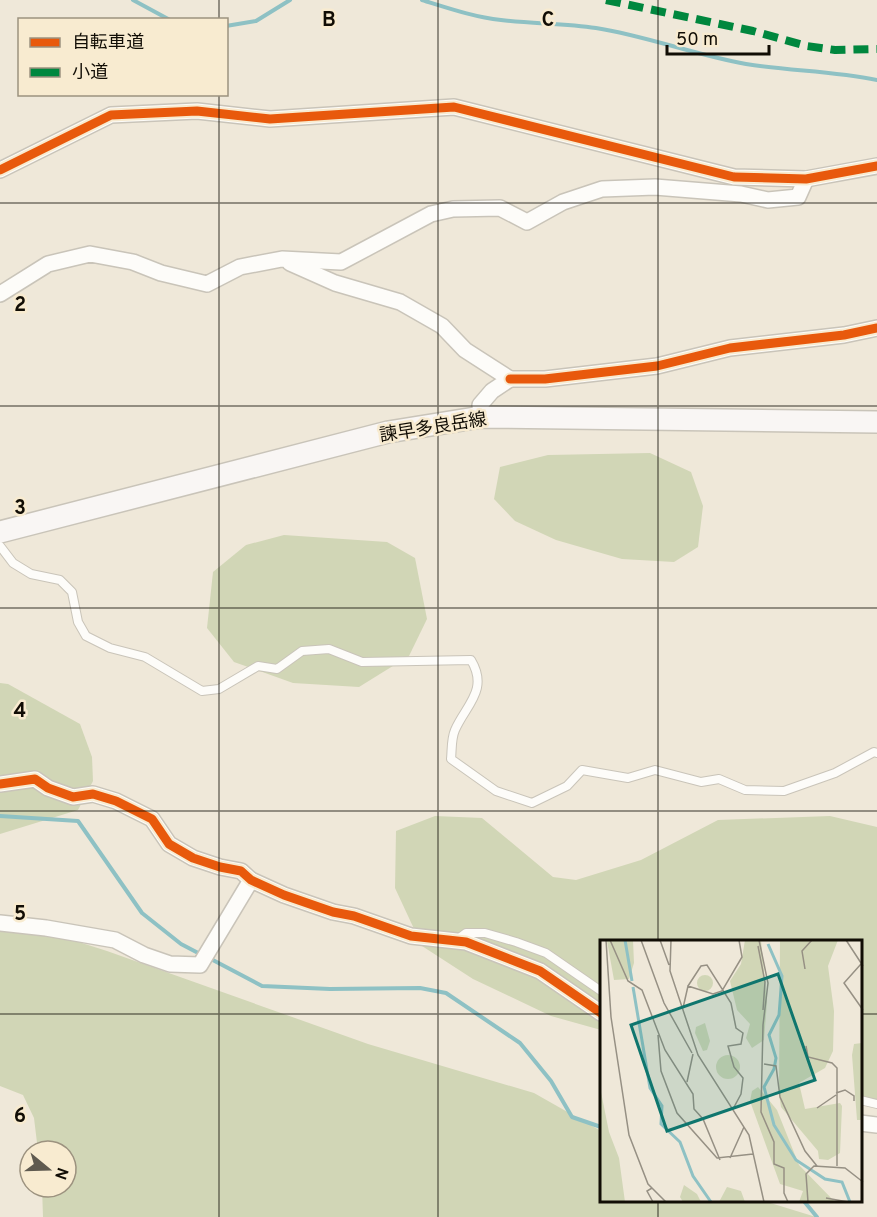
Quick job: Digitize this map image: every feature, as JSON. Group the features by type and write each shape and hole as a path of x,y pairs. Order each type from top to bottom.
{"main road":[{"name":"諫早多良岳線","path":"0,532 388,432 481,417 873,426"}],"street":[{"path":"0,170 111,116 197,111 270,119 454,107 734,177 806,179 877,166"},
{"path":"0,294 48,264 90,255 133,262 161,273 207,284 240,267 282,259 341,262 431,214 453,209 500,208 527,222 563,202 602,189 654,187 741,194 768,201 798,197 806,179"},
{"path":"282,259 334,284 400,302 442,326 465,350 510,379 545,379 657,366 730,348 844,335 877,328"},
{"path":"481,417 480,405 492,391 510,379"},
{"path":"0,784 35,779 48,788 74,797 93,794 116,801 152,819 169,844 193,858 241,871 251,880 284,895 333,912 354,916 411,936 466,942 540,971 600,1012"},
{"path":"0,923 115,940 144,955 170,964 200,965 251,880"},
{"path":"862,1123 877,1125"}],"lane":[{"path":"0,546 13,563 31,574 60,580 72,592 78,622 86,636 110,648 145,657 202,691 219,689 258,666 277,669 302,651 329,649 362,662 471,660 477,670 476,695 454,732 451,759 496,791 532,803 567,786 582,770 628,778 655,770 701,782 719,779 745,790 784,791 835,773 874,752 877,753"},
{"path":"455,940 466,933 485,933 516,942 546,953 600,990"},
{"path":"862,1100 877,1104"}],"green space":[{"path":"650,453 691,472 703,506 698,547 674,562 622,559 556,540 515,521 494,499 500,467 548,455"},
{"path":"284,535 387,542 415,558 427,619 409,656 359,687 293,683 234,662 207,628 213,572 246,545"},
{"path":"0,683 8,684 80,724 92,757 93,781 78,810 0,834"},
{"path":"435,816 482,818 553,877 576,880 641,860 718,820 830,816 877,827 877,1103 862,1099 862,940 600,940 600,1030 551,1016 473,979 422,946 395,888 396,831"},
{"path":"0,917 107,951 368,1044 534,1093 600,1130 600,1202 767,1202 816,1217 43,1217 42,1199 78,1199 78,1139 37,1139 34,1118 23,1095 0,1086"}],"waterway":[{"path":"133,0 166,18"},
{"path":"228,26 256,21 290,0"},
{"path":"422,0 491,19 584,26 615,31 746,64 877,80"},
{"path":"0,816 78,821 142,913 181,944 202,955"},
{"path":"209,958 262,986 330,989 420,988 446,993 520,1043 551,1081 572,1117 600,1127"},
{"path":"805,1202 817,1217"}],"marked path":[{"path":"606,0 753,31 807,46 835,50 877,49"}],"cycle path":[{"path":"0,170 111,115 197,111 270,119 454,107 734,177 806,179 877,166"},
{"path":"510,379 545,379 657,366 730,348 844,335 877,328"},
{"path":"0,784 35,779 48,788 73,797 93,794 116,801 152,819 169,844 193,858 241,871 251,880 284,895 333,912 354,916 411,936 466,942 540,971 600,1012"}]}
